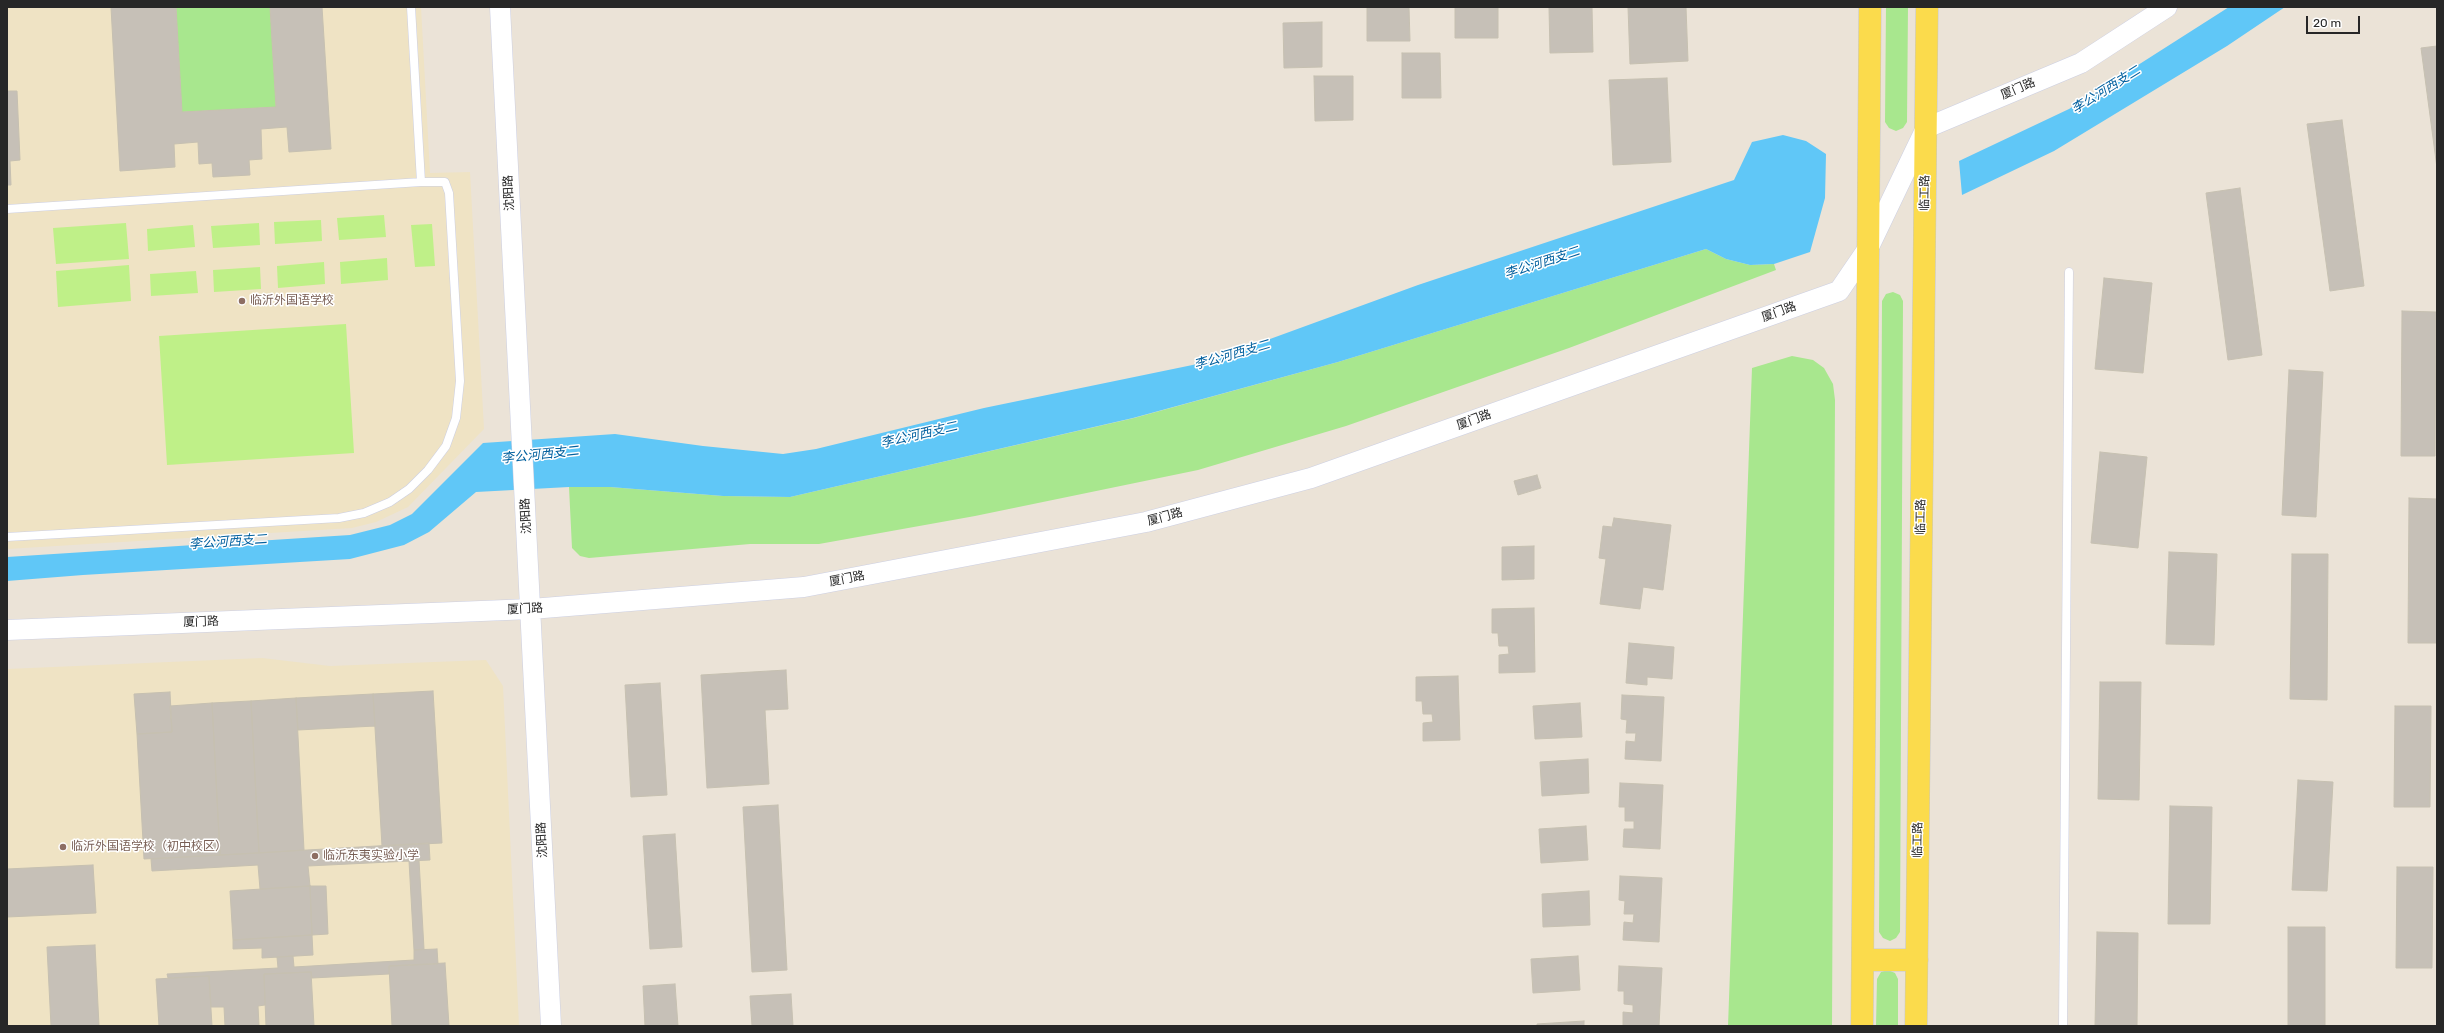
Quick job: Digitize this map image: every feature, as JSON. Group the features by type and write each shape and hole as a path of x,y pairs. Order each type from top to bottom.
{"main road":[{"path":"1862,1026 1870,7"},
{"name":"临工路","path":"1916,1026 1927,7"},
{"path":"1863,960 1917,960"}],"street":[{"name":"沈阳路","path":"500,7 526,501 551,1026"},
{"name":"厦门路","path":"7,630 530,609 804,587 1146,522 1296,482 1839,291 1869,246 1926,128 2081,63 2167,7"}],"lane":[{"path":"411,7 421,182"},
{"path":"7,209 421,182 445,182 448,192 460,381 456,418 446,446 428,470 409,489 383,504 364,512 339,518 7,537"},
{"path":"2063,1026 2069,272"}],"shaded area":[{"name":"临沂外国语学校","path":"7,7 421,7 430,173 470,172 484,429 408,507 376,522 352,528 7,549"},
{"name":"临沂东夷实验小学","path":"262,658 330,666 486,660 503,686 519,1026 7,1026 7,669"}],"green space":[{"path":"176,7 270,7 276,107 182,112"},
{"path":"1886,7 1908,7 1907,122 1903,128 1896,131 1889,128 1885,122"},
{"path":"384,215 386,237 339,240 337,218"},
{"path":"321,220 322,241 275,244 274,222"},
{"path":"126,223 129,259 56,264 53,228"},
{"path":"259,223 260,245 213,248 211,226"},
{"path":"432,224 435,266 415,267 411,225"},
{"path":"193,225 195,247 148,251 147,229"},
{"path":"1706,249 1726,259 1750,265 1774,264 1776,270 1569,348 1346,426 1198,470 975,516 819,544 750,544 589,558 580,556 572,548 569,487 610,487 723,496 790,497 1134,418 1338,362"},
{"path":"387,258 388,280 341,284 340,262"},
{"path":"324,262 325,284 278,288 277,266"},
{"path":"129,265 131,301 58,307 56,271"},
{"path":"260,267 261,289 214,292 213,270"},
{"path":"196,271 198,293 151,296 150,274"},
{"path":"1893,292 1900,295 1903,301 1900,932 1896,938 1890,941 1883,938 1879,932 1882,301 1886,294"},
{"path":"346,324 354,453 167,465 159,336"},
{"path":"1792,356 1813,360 1824,368 1833,384 1835,400 1832,1026 1728,1026 1752,368"},
{"path":"1888,970 1895,973 1898,979 1898,1026 1876,1026 1877,979 1881,972"}],"water":[{"name":"李公河西支二","path":"2229,7 2285,7 2227,46 2054,151 1962,195 1959,161 2069,109"},
{"name":"李公河西支二","path":"1783,135 1806,141 1826,154 1825,198 1810,252 1774,264 1750,265 1726,259 1706,249 1338,362 1133,418 790,497 723,496 610,487 569,487 476,492 429,532 404,545 350,559 7,581 7,557 350,535 390,525 412,514 483,443 615,434 703,446 783,454 816,449 984,408 1207,362 1418,285 1734,180 1752,142"}],"building":[{"path":"111,7 176,7 182,112 276,107 270,7 322,7 331,149 289,152 287,127 261,129 262,159 249,160 250,175 213,177 212,163 199,164 198,142 174,144 175,167 120,171"},
{"path":"1367,7 1409,7 1410,41 1367,41"},
{"path":"1455,7 1498,7 1498,38 1455,38"},
{"path":"1549,7 1592,7 1593,52 1550,53"},
{"path":"1628,7 1686,7 1688,61 1630,64"},
{"path":"1322,22 1322,67 1284,68 1283,23"},
{"path":"2437,46 2437,168 2421,48"},
{"path":"1402,53 1440,53 1441,98 1402,98"},
{"path":"1314,76 1353,76 1353,120 1315,121"},
{"path":"1667,78 1671,162 1613,165 1609,80"},
{"path":"7,91 17,91 20,160 10,161 11,185 7,185"},
{"path":"2342,120 2364,286 2330,291 2307,124"},
{"path":"2240,188 2262,355 2228,360 2206,193"},
{"path":"2104,278 2152,283 2143,373 2095,369"},
{"path":"2402,311 2436,312 2435,456 2401,456"},
{"path":"2289,370 2323,372 2316,517 2282,515"},
{"path":"2100,452 2147,457 2138,548 2091,543"},
{"path":"1537,475 1541,488 1518,495 1514,481"},
{"path":"2409,498 2437,499 2437,643 2408,643"},
{"path":"1614,518 1671,525 1663,590 1643,587 1640,609 1600,604 1606,559 1599,558 1603,526 1612,527"},
{"path":"1534,546 1534,579 1502,580 1502,547"},
{"path":"2169,552 2217,554 2214,645 2166,644"},
{"path":"2292,554 2328,554 2327,700 2290,699"},
{"path":"1534,608 1535,672 1499,673 1499,655 1509,654 1508,646 1499,646 1498,633 1492,633 1492,609"},
{"path":"1629,643 1674,647 1672,679 1647,677 1647,685 1626,683"},
{"path":"786,670 788,709 765,710 769,784 707,788 701,675"},
{"path":"1458,676 1460,740 1423,741 1423,723 1433,722 1432,714 1423,714 1422,701 1416,701 1416,677"},
{"path":"2100,682 2141,682 2139,800 2098,799"},
{"path":"660,683 667,795 631,797 625,685"},
{"path":"433,691 442,843 382,846 373,694"},
{"path":"170,692 172,732 137,734 134,694"},
{"path":"373,694 375,726 298,730 296,698"},
{"path":"1622,695 1664,697 1661,761 1625,759 1626,741 1635,742 1636,733 1626,733 1627,720 1621,719"},
{"path":"296,698 304,850 259,853 251,701"},
{"path":"251,701 259,853 220,855 212,703"},
{"path":"212,703 220,855 144,859 137,734 172,732 170,706"},
{"path":"1580,703 1582,737 1535,739 1533,706"},
{"path":"2395,706 2431,706 2430,807 2394,807"},
{"path":"1588,759 1589,793 1542,796 1540,762"},
{"path":"2298,780 2333,782 2327,891 2292,890"},
{"path":"1620,783 1663,785 1660,849 1623,847 1624,829 1634,829 1634,821 1625,821 1625,807 1619,807"},
{"path":"778,805 787,970 752,972 743,807"},
{"path":"2170,806 2212,807 2210,924 2168,924"},
{"path":"1586,826 1588,860 1541,863 1539,829"},
{"path":"675,834 682,947 650,949 643,836"},
{"path":"429,843 430,860 308,866 310,886 260,889 258,865 152,871 151,859"},
{"path":"419,860 424,949 414,950 409,861"},
{"path":"93,865 96,913 7,917 7,869"},
{"path":"2397,867 2433,867 2432,968 2396,968"},
{"path":"1620,876 1662,878 1659,942 1623,940 1624,922 1633,923 1634,914 1624,914 1625,901 1619,900"},
{"path":"310,886 312,935 233,940 230,891"},
{"path":"310,886 326,886 328,934 312,935"},
{"path":"1589,891 1590,925 1543,927 1542,894"},
{"path":"2288,927 2325,927 2325,1026 2288,1026"},
{"path":"2097,932 2138,933 2137,1026 2095,1026"},
{"path":"312,935 313,955 262,958 262,948 233,949 233,940"},
{"path":"95,945 99,1026 51,1026 47,947"},
{"path":"437,949 438,964 389,966 389,974 312,978 311,972 264,974 265,1005 258,1006 259,1026 225,1026 224,1007 211,1007 209,976 168,978 167,974 278,968 277,957 293,956 294,967 414,960 414,950"},
{"path":"1578,956 1580,990 1533,993 1531,959"},
{"path":"445,963 449,1026 392,1026 389,966"},
{"path":"1619,966 1662,968 1659,1026 1623,1026 1623,1012 1633,1013 1633,1005 1624,1004 1624,991 1618,991"},
{"path":"311,972 314,1026 266,1026 264,974"},
{"path":"209,976 212,1026 159,1026 156,979"},
{"path":"675,984 678,1026 645,1026 643,986"},
{"path":"791,994 793,1026 752,1026 750,996"},
{"path":"1584,1021 1584,1026 1537,1026 1537,1024"}],"place":[{"name":"临沂外国语学校","path":"242,301"},
{"name":"临沂外国语学校（初中校区）","path":"63,847"},
{"name":"临沂东夷实验小学","path":"315,856"}]}
